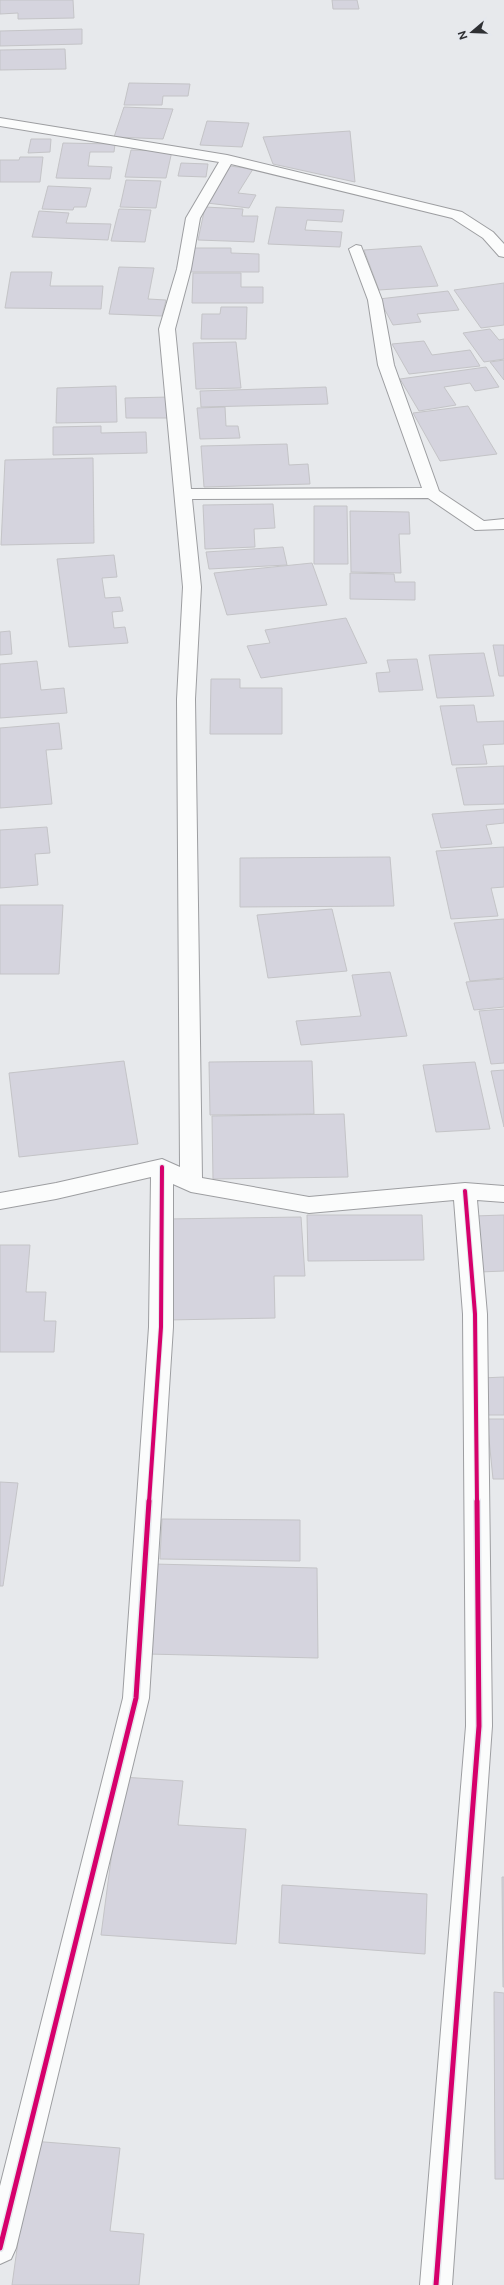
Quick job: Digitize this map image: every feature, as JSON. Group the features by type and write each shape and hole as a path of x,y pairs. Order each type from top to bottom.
{"street":[{"path":"0,122 227,159 457,215 488,235 504,253"},
{"path":"191,1184 186,699 192,587 167,330 184,269 193,218 227,159"},
{"path":"488,235 504,232"},
{"path":"356,248 375,300 386,365 432,493"},
{"path":"184,494 432,493 481,526 504,524"},
{"path":"0,2248 136,1698 161,1327 162,1167"},
{"path":"0,1201 56,1191 162,1167 191,1184 309,1205 465,1191 504,1194"},
{"path":"436,2285 479,1726 475,1314 465,1191"}],"building":[{"path":"0,0 73,0 74,18 18,19 18,13 0,14"},
{"path":"332,0 357,0 359,9 333,9"},
{"path":"82,29 82,44 0,46 0,31"},
{"path":"65,49 66,69 0,70 0,50"},
{"path":"129,83 190,84 188,96 163,96 162,105 124,105"},
{"path":"124,107 173,109 163,139 114,137"},
{"path":"207,121 249,123 242,147 200,145"},
{"path":"350,131 355,182 273,164 263,137"},
{"path":"31,139 51,139 50,152 28,153"},
{"path":"63,143 115,144 114,152 90,152 88,166 112,167 110,179 56,178"},
{"path":"131,150 172,151 166,178 125,177"},
{"path":"20,157 43,157 40,182 0,182 0,160 19,160"},
{"path":"181,163 208,164 206,177 178,176"},
{"path":"230,166 253,169 238,193 256,195 249,208 207,203"},
{"path":"126,180 161,181 156,208 120,207"},
{"path":"48,186 91,188 86,207 74,207 73,210 42,209"},
{"path":"205,207 243,209 242,216 258,216 254,242 198,240"},
{"path":"276,207 344,210 342,222 307,220 305,230 342,232 340,247 268,244"},
{"path":"119,209 151,210 145,242 111,241"},
{"path":"39,211 69,213 66,223 111,224 108,240 32,237"},
{"path":"421,246 438,286 379,290 364,250"},
{"path":"191,248 231,248 231,253 259,254 259,272 190,272"},
{"path":"119,267 154,268 148,299 166,300 162,316 109,314"},
{"path":"11,272 52,272 50,286 103,286 101,309 5,308"},
{"path":"193,273 241,273 241,287 263,287 263,303 192,303"},
{"path":"504,283 504,325 481,328 454,290"},
{"path":"448,291 459,310 417,314 421,322 393,325 379,299"},
{"path":"221,307 247,307 246,339 201,339 202,314 220,314"},
{"path":"490,329 499,340 504,339 504,359 484,362 463,333"},
{"path":"424,341 432,355 470,350 480,366 409,374 392,344"},
{"path":"236,342 241,388 196,389 193,343"},
{"path":"504,360 504,380 490,362"},
{"path":"486,367 499,387 475,391 470,383 444,387 456,405 419,411 400,379"},
{"path":"116,386 117,422 56,423 57,388"},
{"path":"326,387 328,404 201,407 200,391"},
{"path":"170,397 171,418 126,418 125,398"},
{"path":"468,406 497,454 440,461 413,413"},
{"path":"225,407 226,426 238,426 240,438 200,439 197,408"},
{"path":"101,426 101,433 146,432 147,453 53,455 53,427"},
{"path":"287,444 289,465 308,464 310,484 204,487 201,446"},
{"path":"93,458 94,543 1,545 5,460"},
{"path":"273,504 275,528 254,529 255,547 205,549 203,505"},
{"path":"314,506 347,506 348,564 314,564"},
{"path":"350,511 409,512 410,534 399,534 401,573 351,572"},
{"path":"283,547 287,565 209,569 206,552"},
{"path":"114,555 117,577 102,578 105,598 120,597 123,611 112,612 114,628 125,627 128,643 69,647 57,559"},
{"path":"312,563 327,605 227,615 214,573"},
{"path":"350,573 394,574 395,582 415,582 415,600 350,599"},
{"path":"346,618 367,663 261,678 247,646 270,643 265,630"},
{"path":"10,631 12,654 0,655 0,632"},
{"path":"493,645 504,645 504,676 499,676"},
{"path":"484,653 494,696 437,698 429,655"},
{"path":"417,659 423,690 379,692 376,673 390,672 387,660"},
{"path":"37,661 41,690 64,688 67,713 0,718 0,664"},
{"path":"211,679 240,679 240,688 282,688 282,734 210,734"},
{"path":"474,705 477,722 504,721 504,744 483,745 487,764 452,765 440,706"},
{"path":"59,723 62,749 46,750 52,804 0,808 0,728"},
{"path":"504,766 504,804 464,805 456,768"},
{"path":"504,809 504,823 486,825 492,844 441,848 432,814"},
{"path":"47,827 50,853 35,854 38,885 0,888 0,830"},
{"path":"504,847 504,887 491,888 498,916 451,919 436,851"},
{"path":"390,857 394,906 240,907 240,858"},
{"path":"0,905 63,905 59,974 0,974"},
{"path":"332,909 347,971 268,978 257,915"},
{"path":"504,919 504,978 470,981 454,923"},
{"path":"390,972 407,1036 301,1045 296,1021 361,1016 352,975"},
{"path":"504,979 504,1007 474,1010 466,982"},
{"path":"504,1009 504,1063 491,1064 479,1011"},
{"path":"124,1061 138,1144 19,1157 9,1073"},
{"path":"312,1061 314,1114 210,1115 209,1062"},
{"path":"475,1062 490,1129 436,1132 423,1065"},
{"path":"504,1070 504,1127 491,1071"},
{"path":"344,1114 348,1177 213,1179 212,1116"},
{"path":"307,1215 422,1215 424,1260 308,1261"},
{"path":"504,1215 504,1271 480,1272 474,1216"},
{"path":"301,1217 305,1276 274,1276 275,1318 167,1320 166,1219"},
{"path":"0,1245 30,1245 26,1292 46,1292 44,1321 56,1321 54,1352 0,1352"},
{"path":"504,1377 504,1415 485,1415 481,1378"},
{"path":"487,1419 504,1419 504,1479 493,1479"},
{"path":"0,1482 18,1483 3,1586 0,1586"},
{"path":"162,1519 300,1520 300,1561 160,1559"},
{"path":"153,1564 317,1568 318,1658 147,1654"},
{"path":"122,1777 183,1781 178,1825 246,1829 236,1944 101,1935"},
{"path":"502,1877 504,1877 504,1987 503,1987"},
{"path":"282,1885 427,1894 425,1954 279,1943"},
{"path":"494,1992 504,1993 504,2179 495,2179"},
{"path":"32,2141 120,2148 110,2231 144,2234 139,2285 12,2285"}],"cycle path":[{"path":"0,2248 136,1698 161,1327 162,1167"},
{"path":"436,2285 479,1726 475,1314 465,1191"}]}
